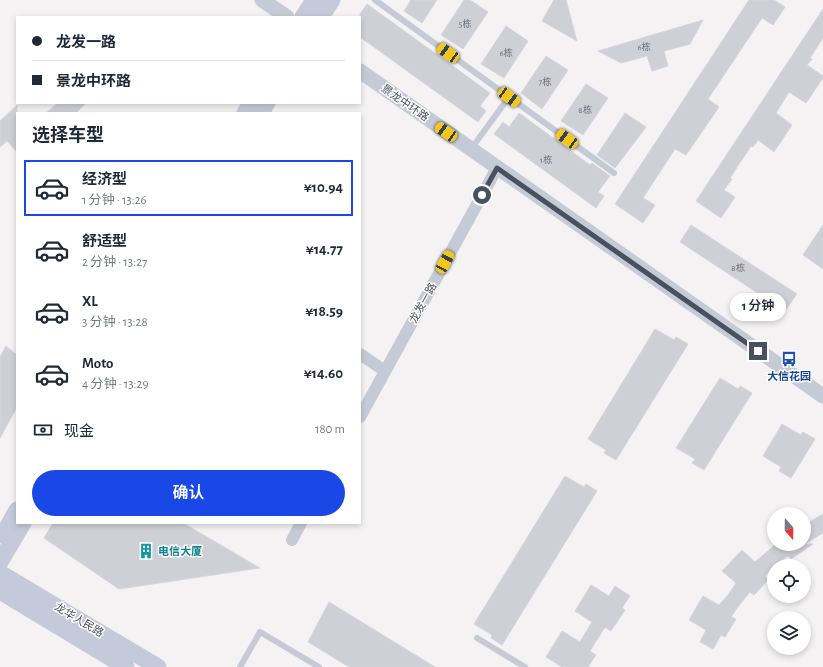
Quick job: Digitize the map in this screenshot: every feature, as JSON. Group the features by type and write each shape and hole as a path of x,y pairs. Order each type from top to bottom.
{"main road":[{"path":"304,16 314,0"},
{"path":"322,16 332,0"},
{"path":"0,540 16,512"},
{"path":"0,562 22,524"},
{"name":"龙华人民路","path":"0,573 158,667"},
{"name":"龙华人民路","path":"0,591 126,667"}],"street":[{"path":"262,0 286,16"},
{"name":"景龙中环路","path":"361,72 823,396"},
{"name":"龙发一路","path":"361,414 497,168"},
{"path":"361,355 385,371"},
{"path":"292,540 300,524"}],"lane":[{"path":"375,0 614,173"},
{"path":"471,149 509,97"},
{"path":"240,667 260,632 319,667"},
{"path":"477,638 525,667"}],"building":[{"path":"411,0 437,0 422,23 404,11"},
{"path":"464,0 470,0 488,12 463,49 441,35"},
{"path":"554,0 566,0 577,41 542,21"},
{"path":"749,0 774,0 785,7 773,25 762,18 708,99 719,107 686,155 675,149 643,198 655,205 643,223 615,204"},
{"path":"367,4 490,93 480,106 486,111 478,122 361,38 360,14"},
{"path":"823,9 823,38 810,58 812,59 807,65 823,76 823,78 806,103 789,92 776,113 792,125 774,152 758,140 753,147 751,146 724,190 735,197 721,218 696,201"},
{"path":"703,20 690,44 664,51 668,66 652,71 647,56 621,63 598,51"},
{"path":"506,26 528,41 504,78 481,64"},
{"path":"546,56 568,70 542,109 521,93"},
{"path":"586,84 608,98 583,135 561,121"},
{"path":"57,104 85,104 77,112 47,112"},
{"path":"17,105 16,151 7,141 0,147 0,121"},
{"path":"519,113 590,165 592,163 610,176 598,192 604,196 596,208 494,134 503,122 509,127"},
{"path":"625,113 646,127 615,168 597,155"},
{"path":"691,225 797,294 785,311 680,242"},
{"path":"823,225 823,269 803,255"},
{"path":"655,329 674,340 676,337 688,344 616,460 604,453 606,450 588,439"},
{"path":"6,346 16,354 16,409 0,438 0,357"},
{"path":"720,378 738,389 740,386 752,393 704,470 692,463 695,459 676,448"},
{"path":"782,424 801,435 803,432 815,439 791,478 779,471 781,467 763,456"},
{"path":"565,476 584,487 586,484 597,491 502,645 491,638 492,635 474,624"},
{"path":"823,514 823,533 811,540 811,521"},
{"name":"电信大厦","path":"52,524 185,524 260,568 119,589 44,538"},
{"path":"742,550 755,562 768,551 803,551 791,559 788,556 784,559 767,559 767,574 765,576 767,581 754,595 750,592 740,604 731,617 736,619 725,637 721,635 713,649 700,642 706,630 689,620 703,596 719,605 728,595 736,583 722,571"},
{"path":"591,585 609,596 615,586 630,596 622,608 625,610 611,631 605,627 590,651 596,655 588,667 562,667 546,657 562,631 580,642 592,622 575,611"},
{"path":"329,602 435,667 349,667 308,642"}],"place":[{"name":"大信花园","path":"789,359"},
{"name":"电信大厦","path":"146,551"}],"route":[{"path":"482,195 497,168 758,351"}]}
